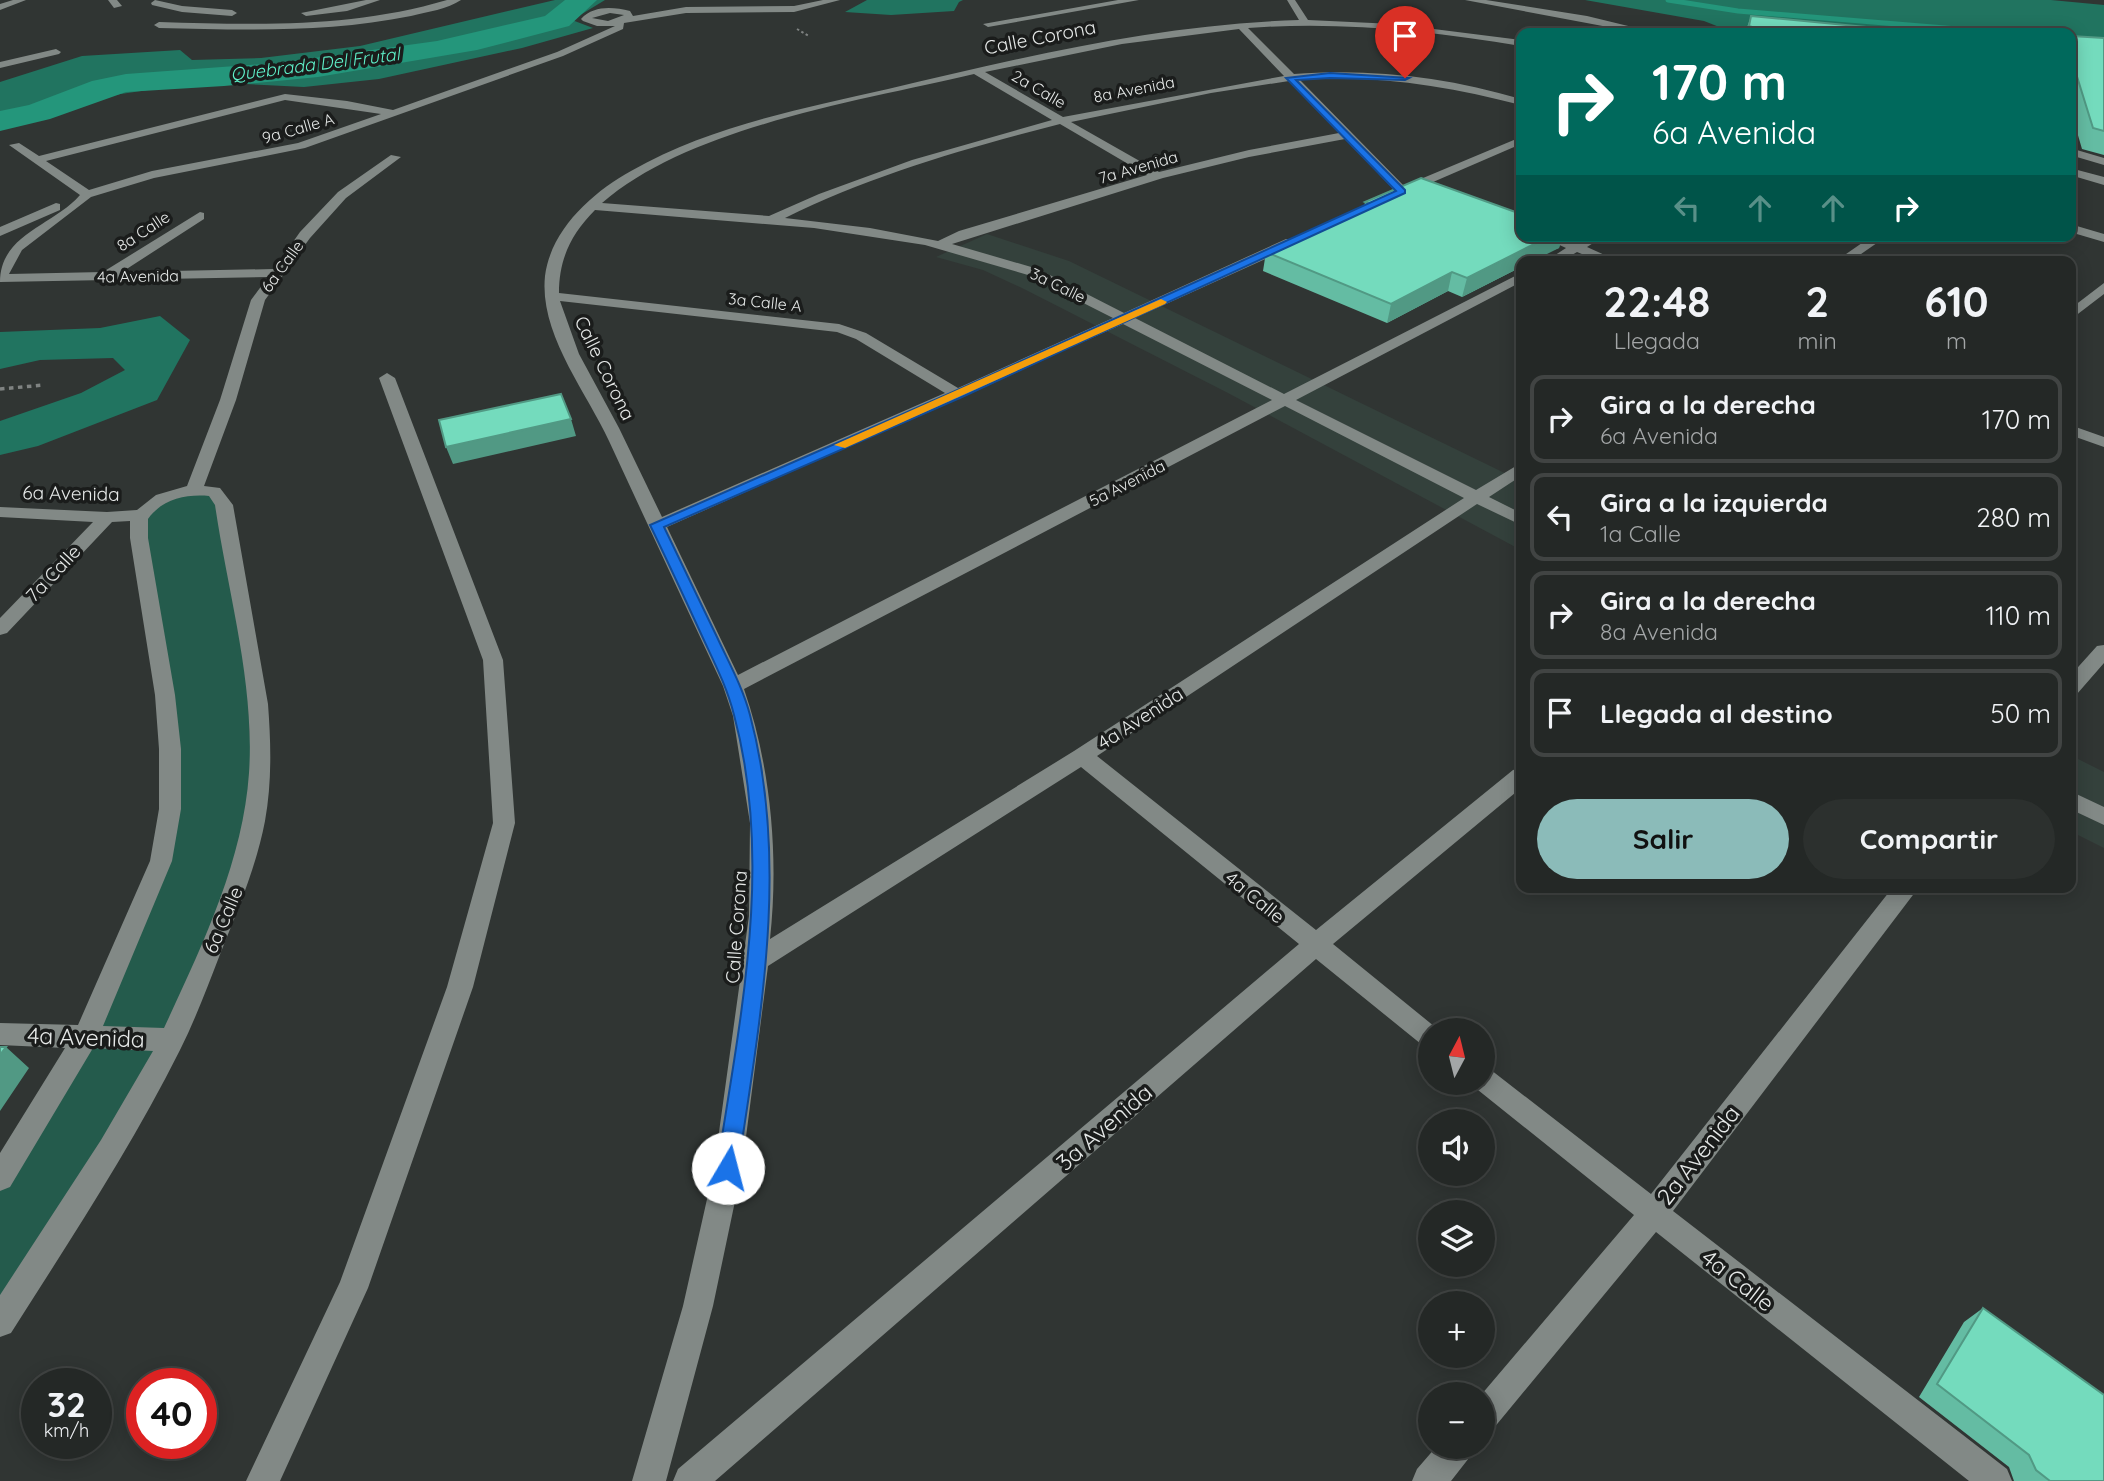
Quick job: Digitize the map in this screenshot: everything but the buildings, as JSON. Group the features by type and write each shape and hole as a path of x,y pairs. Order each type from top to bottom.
{"street":[{"path":"0,7 22,0"},
{"path":"293,13 337,9 376,0"},
{"path":"159,25 288,28 346,24 389,18 457,0"},
{"path":"672,0 697,7 763,5 802,8 836,0"},
{"path":"697,7 709,0"},
{"path":"988,24 1135,0"},
{"path":"1291,0 1305,23"},
{"path":"1469,0 1628,28"},
{"path":"155,3 182,9 245,13"},
{"name":"9a Calle A","path":"0,277 17,248 87,194 152,175 301,146 560,54 620,27 620,21 697,7"},
{"path":"775,17 802,11 802,8"},
{"name":"Calle Corona","path":"649,1481 698,1306 728,1168 761,916 761,823 743,716 733,686 601,407 559,325 552,296 551,277 556,254 590,206 632,175 656,163 728,135 842,103 976,71 1138,40 1241,26 1305,23 1420,29 1516,42"},
{"path":"1241,26 1402,192 1437,195"},
{"path":"0,65 56,52"},
{"name":"2a Calle","path":"976,71 1158,177"},
{"name":"8a Avenida","path":"768,222 833,192 916,162 1062,120 1217,89 1330,75 1405,78 1473,89 1516,101"},
{"path":"37,160 285,97 347,104 393,113"},
{"name":"7a Avenida","path":"941,244 964,234 1158,177 1247,154 1347,135"},
{"path":"1402,192 1516,142"},
{"path":"15,145 87,194"},
{"path":"2076,153 2104,162"},
{"name":"6a Calle","path":"0,1322 142,1094 172,1040 242,874 254,827 260,772 256,688 244,606 223,505 214,492 194,490 228,400 258,300 304,235 342,195 395,158"},
{"path":"2076,173 2104,181"},
{"path":"0,232 87,194"},
{"name":"3a Calle","path":"590,206 878,232 988,255 1032,272 1516,518"},
{"name":"8a Calle","path":"105,277 200,216"},
{"path":"2076,230 2104,238"},
{"path":"657,525 957,394 1301,238"},
{"path":"1562,242 1599,256"},
{"path":"1562,256 1588,242"},
{"path":"1850,256 1872,242"},
{"name":"4a Avenida","path":"0,277 276,273"},
{"name":"5a Avenida","path":"733,686 1516,280"},
{"path":"2076,311 2104,287"},
{"name":"3a Calle A","path":"552,296 839,328 861,336 957,394"},
{"path":"263,1481 353,1288 460,987 504,823 493,660 387,378"},
{"path":"2076,432 2104,442"},
{"name":"4a Avenida","path":"756,961 1082,756 1516,471"},
{"path":"0,1178 86,1037 161,861 170,809 170,749 167,709 137,524 141,515 162,499 194,490"},
{"name":"6a Avenida","path":"0,512 107,517 141,515"},
{"name":"7a Calle","path":"0,629 107,517"},
{"path":"2076,682 2104,652"},
{"name":"4a Calle","path":"1082,756 1418,1027"},
{"name":"3a Avenida","path":"690,1481 1315,946 1516,780"},
{"path":"2076,802 2104,817"},
{"name":"2a Avenida","path":"1495,1403 1654,1213 1902,893"},
{"name":"4a Avenida","path":"0,1034 172,1040"},
{"name":"4a Calle","path":"1495,1087 1995,1481"},
{"path":"1429,1481 1448,1459"}],"path":[{"path":"0,389 44,385"}],"shaded area":[{"path":"987,234 1069,261 1516,479 1516,547 1228,393 1024,289 983,270 936,257"},
{"path":"2076,758 2104,772 2104,848 2076,834"}],"green space":[{"path":"555,0 605,0 572,20 593,28 522,48 379,79 304,87 203,82 107,96 63,113 0,117 0,82 82,56 180,50 192,60 261,58 360,46"},
{"path":"867,0 963,0 954,11 891,15 845,12"},
{"path":"1585,0 2051,0 2104,5 2104,58 2076,56 2076,28 1722,28 1704,21"},
{"path":"160,316 190,340 157,400 38,446 0,455 0,421 81,393 125,370 113,358 40,360 0,369 0,332 100,328"},
{"path":"214,492 244,606 254,827 172,1040 0,1322 0,1178 86,1037 170,809 138,528 162,499"}],"waterway":[{"name":"Quebrada Del Frutal","path":"0,121 39,112 103,88 126,83 318,68 477,42 555,22 584,0"},
{"path":"1668,0 1738,11 1945,28"}],"slow traffic":[{"path":"840,445 1161,302"}],"route":[{"path":"728,1168 761,916 761,823 743,716 733,686 657,525 957,394 1402,191 1289,78 1330,75 1405,78"}]}
